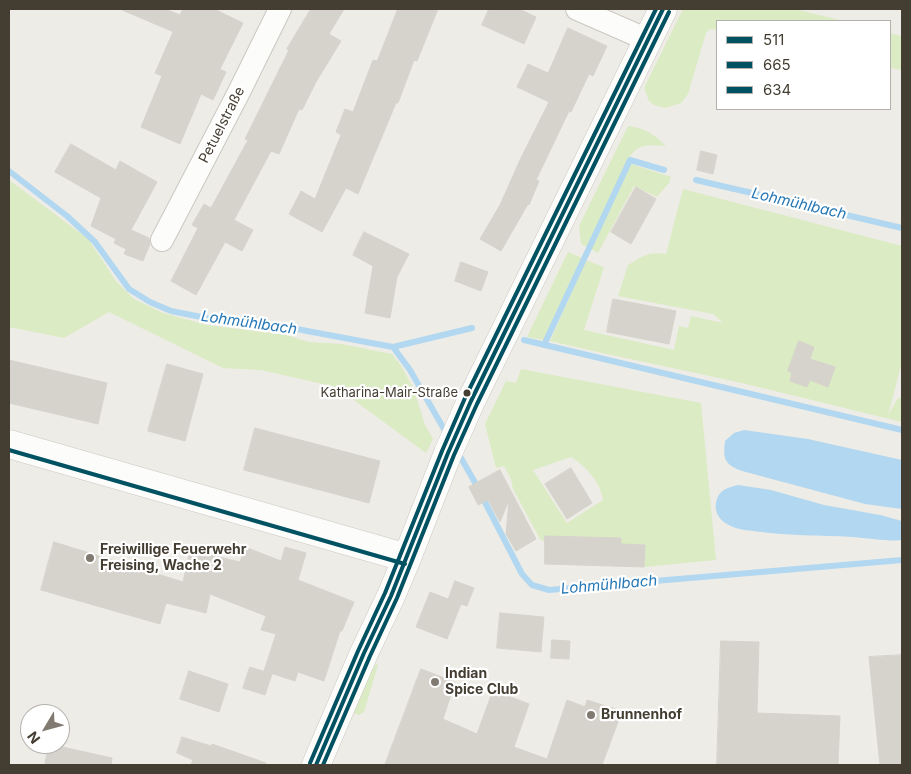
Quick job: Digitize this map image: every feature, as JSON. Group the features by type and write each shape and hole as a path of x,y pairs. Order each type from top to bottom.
{"street":[{"name":"Petuelstraße","path":"162,240 246,80 280,9"},
{"path":"577,9 648,40"},
{"path":"316,765 364,653 391,596 462,422 663,9"},
{"path":"9,444 407,558"}],"green space":[{"path":"683,9 795,9 840,20 716,20 716,30 710,29 706,33 688,94 681,103 665,108 654,105 649,101 644,88"},
{"path":"891,33 901,36 902,34 902,70 891,68"},
{"path":"628,126 649,132 666,146 640,147 628,159 587,247 581,244 579,226"},
{"path":"631,164 671,177 669,183 657,197 634,186 598,253 591,249"},
{"path":"9,180 88,239 115,280 134,299 163,313 207,325 286,335 309,342 341,344 392,354 402,367 414,390 425,425 433,439 426,453 336,387 261,370 223,368 109,312 64,338 9,327"},
{"path":"683,189 902,246 902,362 888,415 898,398 902,398 902,422 742,383 550,341 586,260 604,267 584,330 674,350 679,326 688,328 691,316 723,323 713,314 618,296 628,265 650,254 666,254"},
{"path":"568,252 582,258 544,340 527,337"},
{"path":"521,369 701,403 716,560 644,567 645,545 621,544 621,538 545,542 540,539 513,489 511,479 504,466 496,468 485,424 506,381 516,383","holes":["571,457 596,481 603,500 567,523 533,470"]},
{"path":"376,664 378,665 364,712 359,715 351,712 355,701"}],"water":[{"path":"744,430 808,439 902,460 902,509 865,504 742,471 731,466 725,457 725,441 734,433"},
{"path":"738,485 771,490 824,505 902,521 902,540 890,541 853,537 778,534 736,528 721,519 717,513 716,503 720,493"}],"building":[{"path":"120,9 165,9 180,15 183,9 214,9 243,23 220,69 226,72 213,100 201,94 180,144 141,127 162,76 155,73 173,32"},
{"path":"311,9 344,9 329,34 341,41 316,82 302,110 299,109 279,154 271,151 234,220 253,230 242,251 225,242 196,295 171,281 198,228 192,225 204,204 211,208 248,140 245,139 289,50 287,49"},
{"path":"398,9 438,9 417,61 414,60 398,103 396,103 358,194 346,188 322,232 289,214 301,191 315,199 341,135 336,132 345,109 353,112 373,60 377,61"},
{"path":"489,9 519,9 536,17 524,44 482,25"},
{"path":"568,28 607,46 593,76 589,74 571,112 569,111 536,180 539,181 529,205 501,251 480,239 500,205 549,102 517,87 528,64 548,73"},
{"path":"71,144 116,170 120,161 157,182 131,230 149,238 150,244 143,261 124,254 126,249 114,243 116,239 91,226 101,198 55,172"},
{"path":"701,151 717,155 713,174 697,170"},
{"path":"636,187 656,199 631,244 611,232"},
{"path":"364,232 409,254 397,277 390,318 365,313 373,266 353,255"},
{"path":"461,262 488,272 481,291 455,281"},
{"path":"613,299 676,311 669,344 607,332"},
{"path":"799,341 814,347 810,359 835,367 828,387 810,380 807,387 790,381 792,373 788,371"},
{"path":"9,360 107,383 98,424 9,403"},
{"path":"167,364 203,374 185,441 148,431"},
{"path":"255,428 380,461 369,503 244,470"},
{"path":"571,468 592,503 567,519 545,484"},
{"path":"500,470 536,539 516,551 506,534 509,500 500,522 488,500 478,505 469,487"},
{"path":"545,536 621,538 621,544 645,545 644,567 545,564"},
{"path":"54,542 183,582 190,550 240,562 245,547 281,561 285,547 306,553 298,580 354,602 342,631 340,631 324,681 298,672 295,681 264,671 276,634 261,630 266,616 210,594 206,613 166,603 160,624 41,590"},
{"path":"455,581 474,588 467,606 461,604 447,639 416,627 430,592 448,599"},
{"path":"500,613 544,617 541,652 497,648"},
{"path":"552,640 570,641 569,659 551,658"},
{"path":"721,641 759,642 757,713 840,716 838,765 717,765"},
{"path":"902,655 902,765 880,765 869,657"},
{"path":"250,667 272,674 265,695 243,688"},
{"name":"Brunnenhof","path":"421,669 455,682 443,719 477,734 493,690 529,704 514,747 547,759 567,700 585,707 587,700 622,711 602,765 385,765"},
{"path":"189,671 228,684 219,712 180,699"},
{"path":"182,737 211,746 212,744 266,763 266,765 191,765 193,760 177,753"},
{"path":"70,749 112,758 111,765 45,765 47,754 70,754"}],"waterway":[{"name":"Lohmühlbach","path":"544,345 630,160 664,170"},
{"name":"Lohmühlbach","path":"9,171 67,216 95,242 129,289 150,302 171,311 232,323 275,325 393,347 410,370 448,436"},
{"name":"Lohmühlbach","path":"696,180 902,228"},
{"name":"Lohmühlbach","path":"393,347 472,328"},
{"name":"Lohmühlbach","path":"524,340 902,430"},
{"name":"Lohmühlbach","path":"457,451 522,574 532,585 549,590 902,560"}],"transit line":[{"name":"634","path":"310,763 385,593 465,398 656,9"},
{"name":"511","path":"316,765 364,653 391,596 448,453 471,401 663,9"},
{"name":"665","path":"323,765 397,598 454,455 477,404 669,12"},
{"name":"665","path":"9,450 405,564"}],"place":[{"name":"Katharina-Mair-Straße","path":"467,393"},
{"name":"Freiwillige Feuerwehr Freising, Wache 2","path":"90,558"},
{"name":"Indian Spice Club","path":"435,682"},
{"name":"Brunnenhof","path":"591,715"}]}
